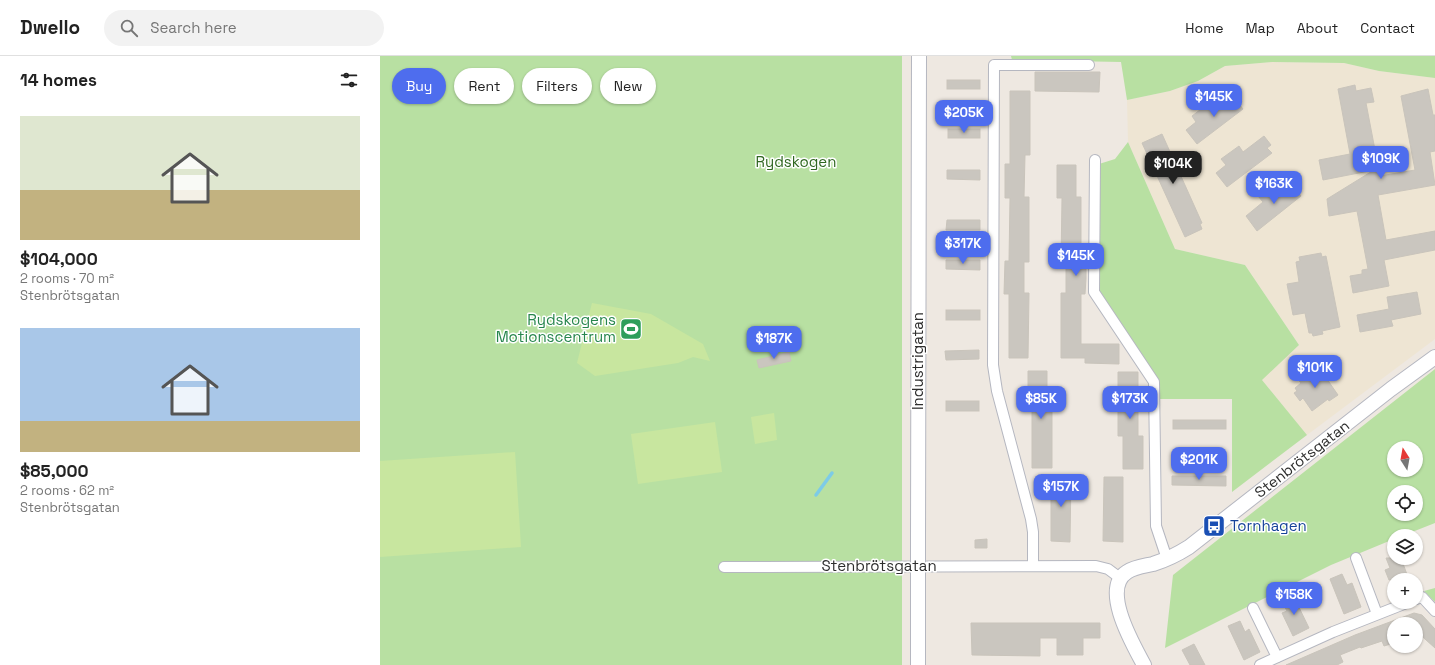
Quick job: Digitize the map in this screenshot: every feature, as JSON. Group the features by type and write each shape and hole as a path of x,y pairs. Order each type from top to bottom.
{"main road":[{"name":"Industrigatan","path":"918,665 919,56"},
{"name":"Stenbrötsgatan","path":"1120,578 1132,570 1167,559 1201,539 1214,526 1396,385 1435,357"},
{"path":"1120,578 1117,591 1119,610 1126,630 1142,664"}],"street":[{"path":"1033,566 1033,532 1031,519 995,385 992,365 994,64 1089,65"},
{"path":"1095,160 1094,292 1154,382 1156,526 1167,559"},
{"path":"1356,558 1378,614"},
{"name":"Stenbrötsgatan","path":"724,567 1096,566 1108,569 1120,578"},
{"path":"1423,598 1435,611"},
{"path":"1253,608 1277,657"},
{"path":"1260,665 1391,609"}],"shaded area":[{"path":"1272,62 1344,63 1379,71 1435,78 1435,339 1307,435 1261,379 1299,345 1245,265 1175,249 1128,142 1127,100 1170,91 1198,81 1225,66"}],"green space":[{"name":"Rydskogen","path":"380,56 902,56 902,665 380,665"},
{"path":"1011,56 1435,56 1435,78 1379,71 1344,63 1272,62 1225,66 1198,81 1170,91 1127,100 1121,62 1012,60"},
{"path":"1128,142 1175,249 1245,265 1299,345 1262,380 1307,435 1232,492 1232,399 1160,399 1160,382 1098,293 1099,164 1115,159"},
{"name":"Rydskogens Motionscentrum","path":"592,303 651,314 703,344 710,361 693,357 678,363 595,376 577,363"},
{"path":"1435,369 1435,523 1420,529 1387,529 1387,542 1331,565 1165,648 1173,575"},
{"path":"774,413 777,440 755,444 751,417"},
{"path":"715,422 722,472 638,484 631,434"},
{"path":"515,452 521,547 380,557 380,461"},
{"path":"1435,588 1435,602 1424,591"}],"building":[{"path":"1035,72 1100,72 1099,92 1035,91"},
{"path":"947,80 980,80 980,89 947,89"},
{"path":"1355,85 1356,91 1371,88 1374,102 1366,103 1380,176 1415,170 1401,96 1428,89 1433,115 1435,115 1435,151 1430,152 1435,185 1378,195 1386,240 1435,231 1435,250 1384,260 1389,286 1353,293 1350,276 1362,274 1362,270 1368,269 1357,211 1329,216 1327,199 1374,170 1323,180 1319,160 1350,154 1338,89"},
{"path":"1010,91 1030,91 1030,155 1025,155 1024,197 1029,197 1029,262 1024,262 1024,293 1029,293 1028,358 1009,358 1009,294 1004,294 1005,261 1009,261 1010,198 1005,198 1005,164 1010,164"},
{"path":"1235,92 1242,102 1239,104 1243,109 1197,144 1186,130 1196,122 1192,116 1209,103 1213,109"},
{"path":"948,129 980,129 980,138 948,138"},
{"path":"1162,134 1202,223 1200,224 1202,229 1185,237 1142,143"},
{"path":"1264,136 1271,145 1267,148 1272,153 1227,187 1216,173 1226,165 1221,159 1239,146 1243,152"},
{"path":"1057,165 1076,165 1076,197 1081,197 1081,261 1086,261 1086,278 1085,294 1081,294 1081,344 1119,344 1119,364 1085,363 1085,358 1061,358 1061,293 1066,293 1066,262 1061,262 1062,198 1057,198"},
{"path":"947,170 980,170 980,180 947,179"},
{"path":"1293,179 1300,188 1297,191 1301,196 1257,231 1246,216 1263,202 1258,196 1267,189 1272,196"},
{"path":"947,220 980,220 980,230 946,230"},
{"path":"1321,253 1322,257 1326,256 1340,327 1322,331 1323,334 1313,336 1312,333 1309,333 1305,313 1293,315 1287,284 1299,282 1296,262 1300,261 1299,257"},
{"path":"946,260 980,260 980,270 946,269"},
{"path":"1417,292 1421,314 1391,320 1393,326 1360,332 1357,315 1389,309 1387,297"},
{"path":"946,310 980,310 980,320 946,320"},
{"path":"979,350 979,359 946,360 945,351"},
{"path":"789,352 791,361 759,368 757,360"},
{"path":"1311,368 1314,373 1320,369 1338,395 1329,401 1328,399 1312,411 1303,398 1300,401 1294,393 1297,391 1295,388 1301,383 1297,378"},
{"path":"1028,371 1047,371 1047,404 1052,404 1052,468 1032,468 1032,404 1028,404"},
{"path":"1118,372 1138,372 1138,436 1143,436 1143,469 1123,469 1123,436 1118,436"},
{"path":"946,401 979,401 979,411 946,411"},
{"path":"1173,420 1226,420 1226,429 1173,429"},
{"path":"1051,476 1071,476 1070,542 1051,541"},
{"path":"1172,476 1226,476 1226,486 1172,485"},
{"path":"1104,477 1123,477 1123,542 1103,541"},
{"path":"987,539 987,548 975,548 975,540"},
{"path":"1389,565 1404,565 1406,573 1387,573 1387,575 1385,570 1390,568"},
{"path":"1342,574 1347,585 1352,583 1361,607 1344,614 1330,579"},
{"path":"1293,595 1309,628 1293,636 1282,613 1287,611 1281,600"},
{"path":"1414,613 1422,615 1435,629 1435,648 1423,637 1423,617 1403,617"},
{"path":"1240,621 1245,632 1249,629 1260,652 1244,660 1228,626"},
{"path":"971,623 1100,623 1100,638 1083,638 1083,655 1057,655 1057,638 1040,638 1040,656 972,655"},
{"path":"1387,623 1387,645 1384,646 1382,641 1361,648 1360,647 1340,655 1343,662 1337,665 1286,665 1355,635"},
{"path":"1194,644 1205,665 1190,665 1182,650"}],"waterway":[{"path":"816,495 832,473"}],"place":[{"name":"Rydskogens Motionscentrum","path":"631,329"},
{"name":"Tornhagen","path":"1214,526"}]}
